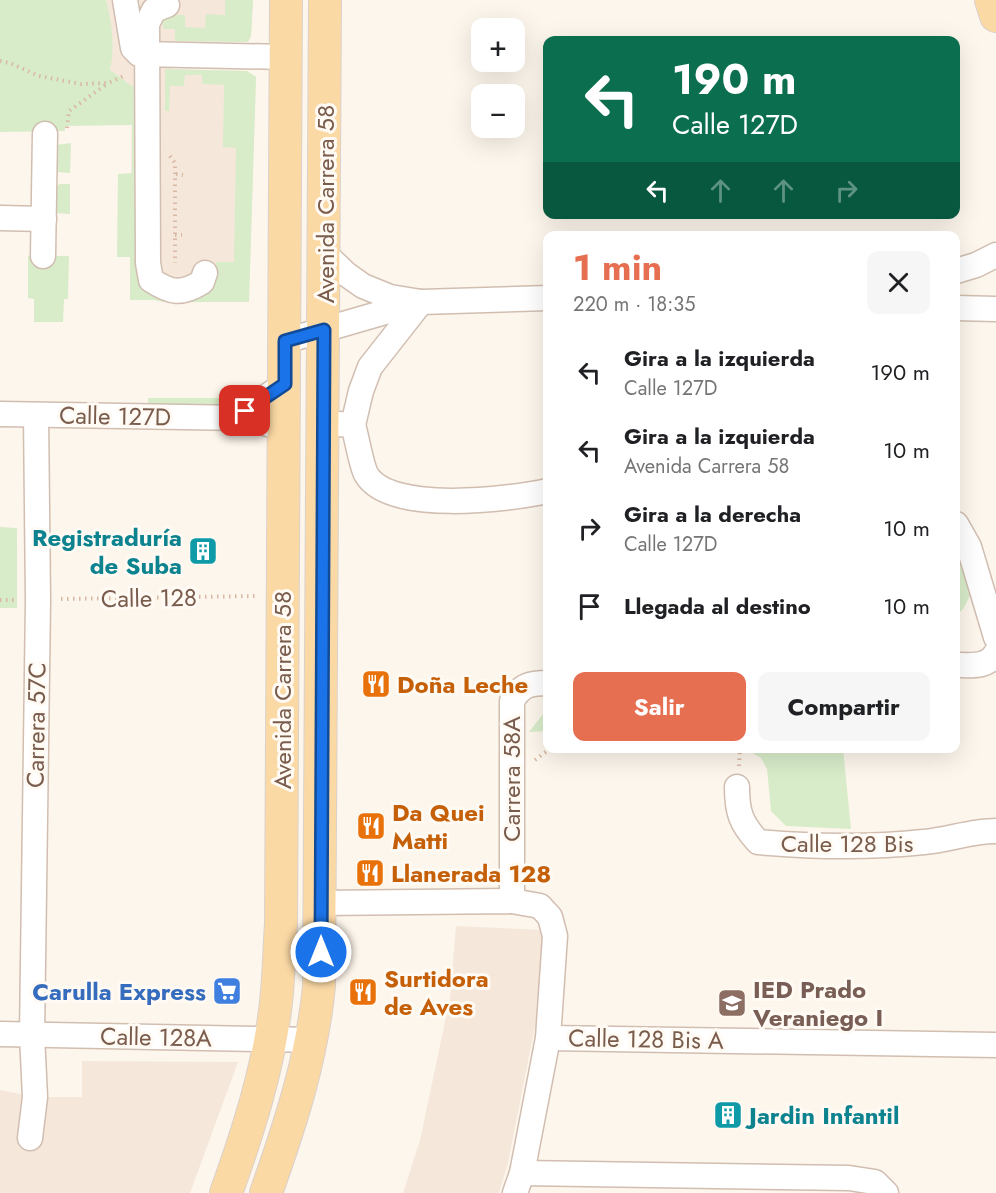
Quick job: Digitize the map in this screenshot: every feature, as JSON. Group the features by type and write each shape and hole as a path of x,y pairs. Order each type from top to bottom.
{"main road":[{"name":"Avenida Carrera 58","path":"226,1193 245,1138 270,1040 276,1004 281,924 286,0"},
{"name":"Avenida Carrera 58","path":"266,1193 298,1101 313,1041 319,986 339,424 324,330 325,0"},
{"path":"991,0 996,16"}],"street":[{"path":"125,0 133,48 147,65"},
{"path":"167,5 159,7 147,24 148,263 151,280 166,290 188,291 202,282 205,273"},
{"path":"147,65 285,57"},
{"path":"42,256 45,134"},
{"path":"0,218 44,219"},
{"path":"324,253 346,274 363,286 390,297 421,302 543,298"},
{"path":"960,270 996,255"},
{"path":"285,341 421,302"},
{"path":"421,302 370,367 361,391 339,424 366,474 375,483 390,491 417,498 467,502 543,492"},
{"path":"960,308 996,309"},
{"name":"Calle 127D","path":"229,417 245,411 285,384"},
{"name":"Calle 127D","path":"0,414 229,417 258,420 284,431"},
{"name":"Carrera 57C","path":"30,1138 35,1097 32,1035 38,600 36,415"},
{"path":"960,531 969,547 995,650 984,664 960,665"},
{"name":"Carrera 58A","path":"512,901 512,701 517,691 525,685 543,683"},
{"name":"Calle 128 Bis","path":"736,787 737,809 745,828 758,842 795,846 870,847 927,842 980,831 996,831"},
{"path":"321,903 512,901 540,906 550,917 555,936 548,1038 518,1183 849,1178 880,1188"},
{"name":"Calle 128A","path":"0,1034 313,1041"},
{"name":"Calle 128 Bis A","path":"548,1038 996,1045"}],"path":[{"path":"0,61 39,76 81,84 108,83"},
{"path":"45,134 66,134 69,111 108,83 147,65"},
{"path":"168,155 176,164 175,263"},
{"path":"176,174 183,175"},
{"path":"175,235 182,235"},
{"name":"Calle 128","path":"38,600 260,596"}],"shaded area":[{"path":"32,0 253,0 251,36 248,42 171,41 173,69 247,71 256,77 249,302 130,300 132,86 110,70"},
{"path":"456,926 543,930 539,1006 508,1163 499,1193 403,1193 420,1140 450,998"},
{"path":"82,1061 238,1062 190,1193 0,1193 0,1090 35,1097 82,1097"}],"green space":[{"path":"0,0 106,0 112,35 110,70 132,86 139,86 138,275 147,290 216,273 216,262 234,262 236,148 223,147 224,85 202,84 202,75 185,75 184,86 170,86 169,111 165,111 165,69 247,71 256,77 249,302 130,300 130,257 117,257 118,174 132,173 132,125 65,126 65,131 0,132"},
{"path":"225,0 253,0 251,36 248,42 175,41 175,29 163,29 164,11 171,15 185,15 185,27 205,28 206,14 225,15"},
{"path":"71,143 70,173 56,172 56,145"},
{"path":"60,184 70,184 70,214 55,213 56,187"},
{"path":"28,256 69,256 68,299 64,299 63,322 34,322 34,299 28,298"},
{"path":"148,398 236,398 236,405 148,405"},
{"path":"0,527 17,528 17,608 0,608"},
{"path":"960,559 971,594 960,612"},
{"path":"543,714 543,731 529,732"},
{"path":"752,753 843,753 851,829 786,826 771,811 767,769 761,758"}],"place":[{"name":"Registraduría de Suba","path":"203,551"},
{"name":"Doña Leche","path":"376,684"},
{"name":"Da Quei Matti","path":"371,826"},
{"name":"Llanerada 128","path":"370,873"},
{"name":"Carulla Express","path":"227,991"},
{"name":"Surtidora de Aves","path":"363,992"},
{"name":"IED Prado Veraniego I","path":"732,1003"},
{"name":"Jardin Infantil","path":"728,1115"}],"route":[{"path":"245,411 285,384 285,341 324,330 321,952"}]}
